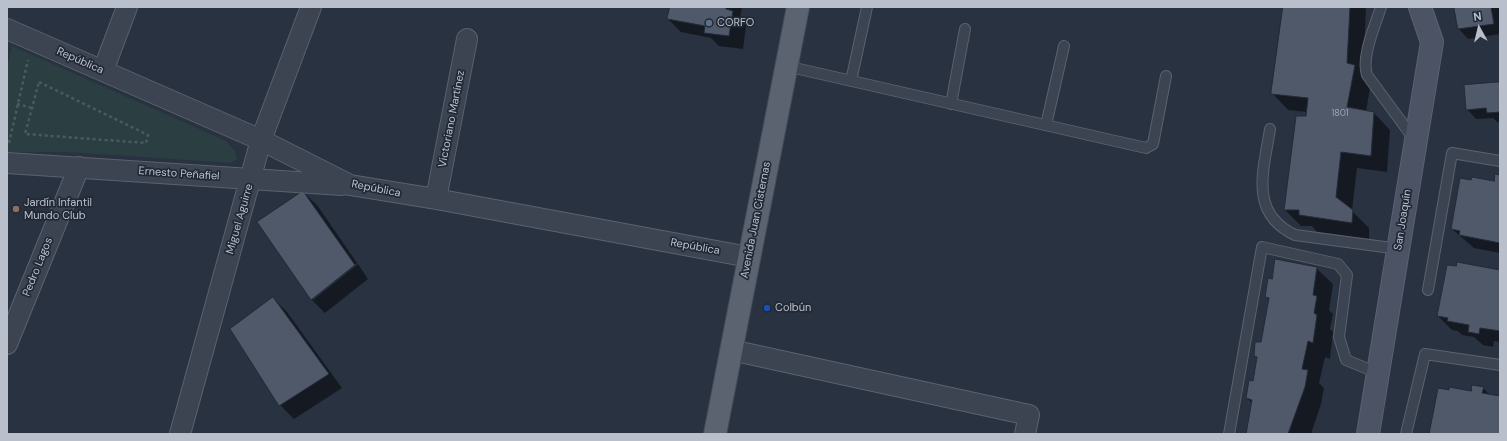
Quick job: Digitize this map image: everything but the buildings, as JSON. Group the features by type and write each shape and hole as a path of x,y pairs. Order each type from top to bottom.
{"main road":[{"name":"Avenida Juan Cisternas","path":"715,434 798,7"},
{"name":"San Joaquín","path":"1368,434 1432,42 1420,7"}],"street":[{"path":"103,71 127,7"},
{"name":"Miguel Aguirre","path":"180,434 261,140 311,7"},
{"name":"República","path":"7,29 261,140 350,186 436,199 749,257"},
{"name":"Victoriano Martínez","path":"436,199 468,39"},
{"name":"Ernesto Peñafiel","path":"8,155 79,167 350,186"},
{"name":"Pedro Lagos","path":"7,344 79,167"},
{"path":"731,350 1029,415 1025,434"}],"lane":[{"path":"851,81 867,7"},
{"path":"1381,7 1364,68 1367,75 1416,141"},
{"path":"951,104 965,28"},
{"path":"1046,125 1064,46"},
{"path":"786,66 1146,148 1153,144 1166,76"},
{"path":"1270,129 1262,188 1264,203 1274,220 1285,230 1295,234 1399,248"},
{"path":"1428,290 1452,153 1500,161"},
{"path":"1229,434 1262,247 1338,264 1347,275 1339,337 1346,360 1378,373"},
{"path":"1406,434 1425,354 1500,365"}],"path":[{"path":"8,155 17,104 32,40"},
{"path":"39,82 148,135 146,142 25,134 32,108 39,82"},
{"path":"17,104 32,108"}],"green space":[{"path":"12,46 226,141 235,151 237,159 231,163 69,152 7,152 7,68"}],"place":[{"name":"CORFO","path":"709,23"},
{"name":"Jardín Infantil Mundo Club","path":"16,209"},
{"name":"Colbún","path":"767,308"}]}
